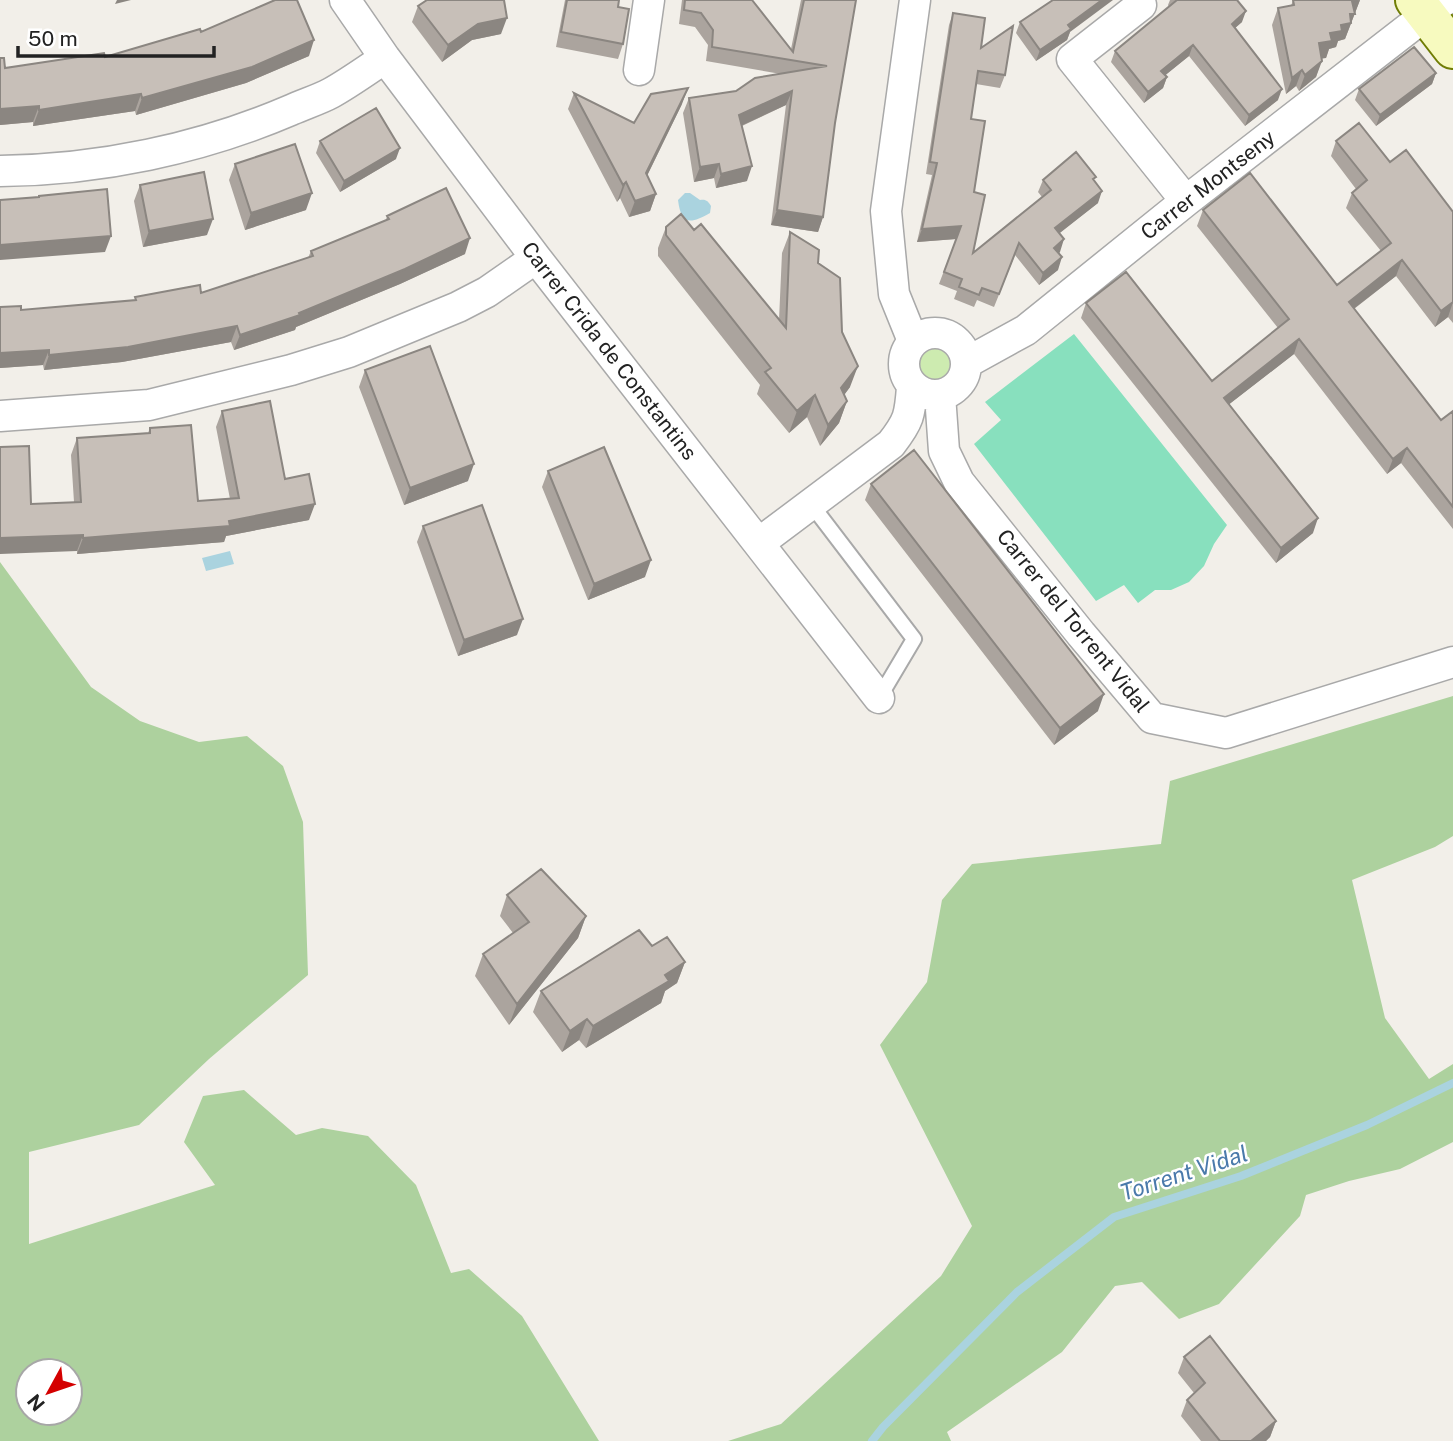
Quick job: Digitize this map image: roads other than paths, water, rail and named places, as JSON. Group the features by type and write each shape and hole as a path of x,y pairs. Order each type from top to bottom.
{"main road":[{"path":"1429,5 1453,49"}],"street":[{"name":"Carrer Crida de Constantins","path":"345,0 385,58 536,258 879,698"},
{"path":"639,70 649,0"},
{"path":"913,341 894,294 886,211 915,0"},
{"path":"1141,5 1072,59 1186,201"},
{"name":"Carrer Montseny","path":"966,363 1026,330 1429,5"},
{"path":"0,172 107,162 215,139 274,118 330,93 385,58"},
{"path":"0,416 149,404 291,370 349,352 458,307 487,292 536,258"},
{"path":"758,543 891,444 905,427 910,410 932,401 952,390 961,381 966,369 964,354 954,340 938,333 929,333 913,341 903,359 906,379 932,401"},
{"path":"891,444 914,438 932,401"},
{"name":"Carrer del Torrent Vidal","path":"932,401 944,451 959,482 1152,718 1226,733 1453,662"}],"lane":[{"path":"811,504 914,639 879,698"}],"water":[{"path":"685,193 708,202 711,206 710,213 697,219 684,218 678,200"},
{"path":"230,551 234,564 206,571 202,558"}],"waterway":[{"name":"Torrent Vidal","path":"872,1441 1017,1292 1114,1217 1241,1176 1367,1125 1453,1083"}]}
